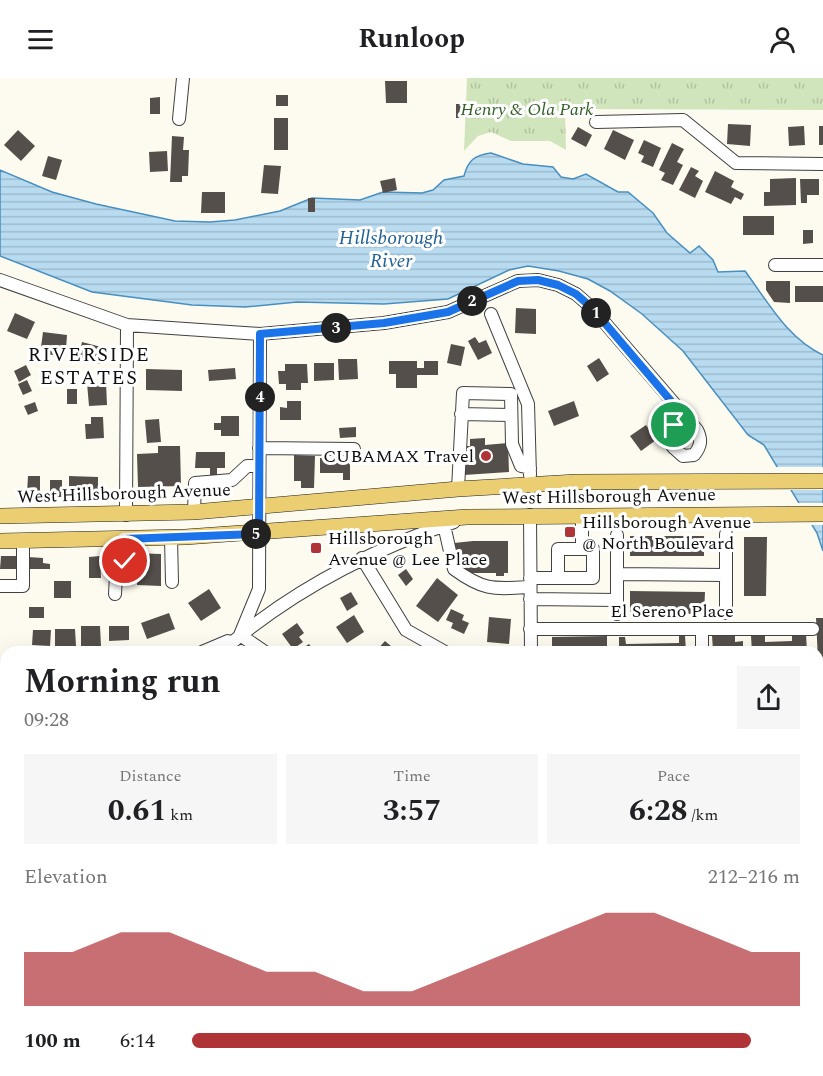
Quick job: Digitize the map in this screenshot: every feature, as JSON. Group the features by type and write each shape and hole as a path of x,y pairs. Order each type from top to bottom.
{"main road":[{"name":"West Hillsborough Avenue","path":"0,516 194,512 530,485 823,481"},
{"name":"West Hillsborough Avenue","path":"0,540 171,538 259,534 467,517 530,515 823,514"}],"street":[{"path":"179,119 183,78"},
{"path":"596,122 683,120 735,163 823,164"},
{"path":"775,265 823,265"},
{"path":"0,280 127,325 260,334 384,323 448,312 518,281 538,280 558,285 576,294 592,308 671,401"},
{"path":"491,315 528,404 530,485"},
{"path":"126,515 127,325"},
{"path":"215,646 240,635 259,589 260,334"},
{"path":"458,489 463,393 511,394 514,456 521,466 530,468"},
{"path":"461,414 511,415"},
{"path":"259,448 354,449"},
{"path":"194,512 195,483 232,480 247,466 259,466"},
{"path":"530,515 531,646"},
{"path":"582,515 582,549"},
{"path":"228,646 240,635 320,581 362,558 407,537 467,517"},
{"path":"444,525 453,570 476,585 530,588 617,600"},
{"path":"726,534 726,613"},
{"path":"617,535 617,614"},
{"path":"171,538 172,582"},
{"path":"116,594 116,576 124,571 124,539"},
{"path":"0,586 23,586 23,540"},
{"path":"530,588 558,578 594,578 593,549 558,549 558,578"},
{"path":"362,558 406,630 434,646"},
{"path":"617,574 726,575"},
{"name":"El Sereno Place","path":"530,629 813,629"},
{"path":"702,630 702,646"},
{"path":"240,635 257,646"}],"green space":[{"name":"Henry & Ola Park","path":"467,78 823,78 823,110 565,109 566,150 550,141 511,141 491,132 478,136 464,151"}],"water":[{"name":"Hillsborough River","path":"491,153 523,164 553,167 561,177 573,179 586,174 618,192 628,192 653,213 667,233 690,253 699,246 713,260 718,272 745,271 770,307 789,329 810,348 823,355 823,551 817,533 764,445 748,435 683,351 642,314 610,291 588,279 528,266 509,270 448,299 384,304 297,302 245,307 192,305 92,292 0,256 0,170 52,192 96,204 175,221 210,222 235,220 280,211 312,198 360,200 383,192 422,193 433,190 444,180 464,176 473,159"}],"pier":[{"path":"772,467 823,467 823,490 788,490"},
{"path":"796,503 823,503 823,525 809,525"}],"building":[{"path":"385,81 407,81 407,103 386,103"},
{"path":"276,95 288,95 288,106 276,106"},
{"path":"160,97 160,114 150,114 150,98"},
{"path":"456,104 467,104 467,118 456,118"},
{"path":"274,118 288,118 288,150 274,150"},
{"path":"728,124 751,125 750,146 727,144"},
{"path":"804,126 805,145 789,146 788,127"},
{"path":"819,126 823,126 823,145 819,145"},
{"path":"578,127 592,135 586,147 571,139"},
{"path":"18,130 35,146 21,161 4,145"},
{"path":"613,130 634,140 625,160 604,149"},
{"path":"172,136 184,137 183,150 189,150 188,176 182,176 182,182 170,182"},
{"path":"644,140 661,148 653,167 641,162 644,156 638,153"},
{"path":"672,143 684,149 677,162 683,165 673,185 661,180 665,173 659,170"},
{"path":"167,151 168,171 150,172 149,152"},
{"path":"48,156 62,160 56,180 42,176"},
{"path":"264,165 281,166 278,194 261,193"},
{"path":"691,167 699,171 695,176 703,181 695,198 679,190"},
{"path":"715,171 734,181 731,187 744,194 741,200 735,197 731,204 705,192"},
{"path":"395,178 397,190 383,193 380,181"},
{"path":"796,178 796,205 764,206 764,192 770,192 770,179"},
{"path":"800,179 819,179 819,195 807,195 807,203 801,203"},
{"path":"202,192 225,192 225,213 201,213"},
{"path":"308,198 315,198 315,212 308,212"},
{"path":"743,216 774,216 774,235 743,235"},
{"path":"803,230 813,230 813,243 803,244"},
{"path":"766,281 790,281 790,303 774,302 766,290"},
{"path":"795,286 823,286 823,302 795,302"},
{"path":"516,308 536,309 536,334 515,333"},
{"path":"15,313 35,322 27,339 7,331"},
{"path":"43,332 67,335 66,349 60,349 59,356 46,354 47,347 41,347"},
{"path":"475,337 479,343 486,340 492,353 478,360 468,341"},
{"path":"82,342 105,348 101,364 78,359"},
{"path":"451,344 465,347 461,366 447,363"},
{"path":"599,358 609,374 597,382 587,366"},
{"path":"338,359 357,359 358,379 339,380"},
{"path":"389,361 417,361 417,368 424,368 424,361 438,361 438,375 417,375 417,388 396,388 396,374 389,374"},
{"path":"314,363 334,363 334,380 314,381"},
{"path":"285,364 307,364 308,383 301,383 301,390 286,390 286,384 279,384 278,371 285,371"},
{"path":"26,365 31,375 19,382 14,371"},
{"path":"235,368 236,379 209,381 208,370"},
{"path":"146,369 182,370 182,391 146,390"},
{"path":"27,380 32,391 23,395 18,384"},
{"path":"106,382 107,405 89,406 87,383"},
{"path":"67,389 77,389 77,404 67,404"},
{"path":"287,401 301,401 301,420 280,420 280,407 287,408"},
{"path":"574,401 579,416 554,426 548,411"},
{"path":"35,402 38,411 28,415 24,406"},
{"path":"221,416 239,416 239,436 221,436 221,430 214,430 214,423 221,423"},
{"path":"91,417 103,417 104,438 86,439 85,424 91,424"},
{"path":"159,419 161,442 147,443 145,420"},
{"path":"646,425 656,440 641,451 630,436"},
{"path":"356,427 356,437 340,438 339,428"},
{"name":"CUBAMAX Travel","path":"485,438 485,445 508,443 509,472 464,475 463,446 470,446 470,439"},
{"path":"158,446 180,446 181,486 138,487 137,454 158,453"},
{"path":"196,452 225,452 225,468 217,468 217,476 210,476 210,468 195,468"},
{"path":"294,455 315,456 314,488 301,488 301,481 294,481"},
{"path":"320,458 350,458 350,480 343,480 343,473 320,473"},
{"path":"28,476 40,476 40,494 27,493"},
{"path":"69,476 98,477 98,492 69,492"},
{"path":"50,480 62,480 62,497 50,497"},
{"path":"630,536 704,536 704,556 630,556"},
{"path":"744,537 767,537 766,596 744,596"},
{"path":"508,541 508,573 504,573 504,576 496,576 496,573 466,573 461,564 461,552 454,552 454,543"},
{"path":"130,553 161,554 161,586 137,585 138,566 130,566"},
{"path":"1,556 21,556 21,569 0,569"},
{"path":"100,556 101,578 89,578 89,557"},
{"path":"106,556 122,556 122,568 106,568"},
{"path":"28,557 43,558 43,563 50,564 50,569 28,569"},
{"path":"406,569 413,579 406,586 398,575"},
{"path":"437,578 458,595 438,622 416,606"},
{"path":"54,581 71,581 71,598 54,598"},
{"path":"209,589 221,608 201,621 188,603"},
{"path":"630,591 705,592 704,614 630,613"},
{"path":"351,592 358,604 347,611 340,598"},
{"path":"29,607 44,607 44,618 29,618"},
{"path":"451,609 464,615 462,620 469,623 464,634 451,628 453,623 446,620"},
{"path":"169,613 175,629 147,639 141,623"},
{"path":"354,615 364,632 347,643 336,627"},
{"path":"489,617 511,619 509,644 487,642"},
{"path":"816,618 823,618 823,646 817,646"},
{"path":"297,623 304,633 299,637 303,642 297,646 291,646 282,634"},
{"path":"81,626 100,626 101,646 81,646"},
{"path":"109,626 129,626 129,640 109,641"},
{"path":"55,629 75,629 76,646 55,646"},
{"path":"33,630 51,630 50,646 32,645"},
{"path":"792,634 806,634 807,646 752,646 751,636 765,635 765,642 792,641"},
{"path":"685,635 686,646 619,646 619,637 625,637 626,644 679,643 679,636"},
{"path":"735,635 735,642 743,641 743,646 713,646 712,636"},
{"path":"607,636 607,646 552,646 552,637"},
{"path":"385,641 391,646 380,646"}],"place":[{"name":"CUBAMAX Travel","path":"486,456"},
{"name":"Hillsborough Avenue @ North Boulevard","path":"570,532"},
{"name":"Hillsborough Avenue @ Lee Place","path":"316,548"}],"district":[{"name":"RIVERSIDE ESTATES","path":"89,366"}],"route":[{"path":"125,561 124,539 259,534 260,334 384,323 448,312 518,281 538,280 558,285 576,294 592,308 671,401 674,425"}]}
